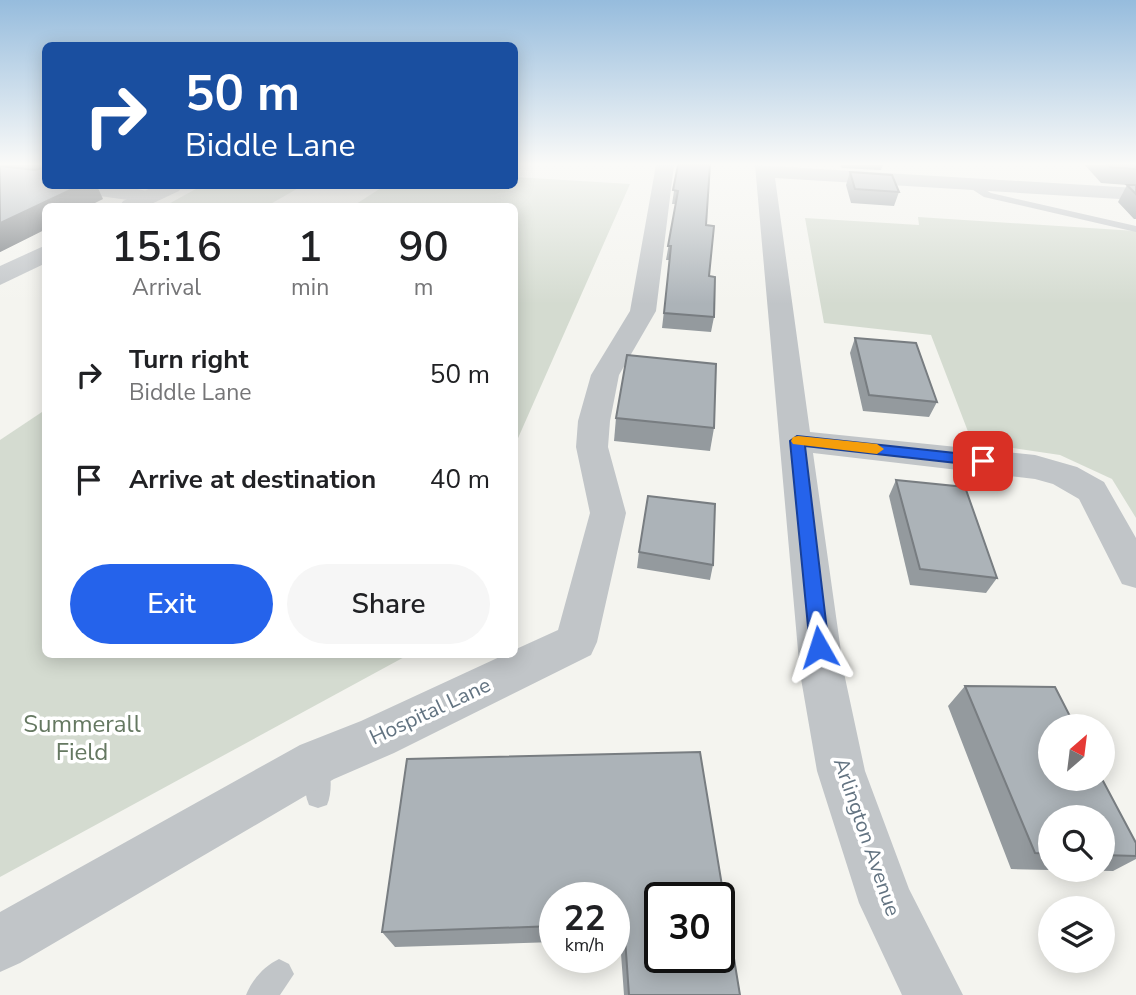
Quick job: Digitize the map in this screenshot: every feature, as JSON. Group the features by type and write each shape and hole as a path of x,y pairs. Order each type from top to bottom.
{"street":[{"name":"Hospital Lane","path":"0,943 127,887 318,779 377,737 576,642 608,513 592,447 594,421 605,375 643,311 658,211"},
{"name":"Arlington Avenue","path":"771,211 822,673 841,771 887,903 933,995"},
{"path":"0,277 42,255"},
{"path":"797,441 1035,467 1065,475 1092,491 1136,573"}],"lane":[{"path":"1060,211 1136,229"}],"green space":[{"path":"518,211 618,211 518,438"},
{"path":"918,217 1136,231 1136,518 1112,479 1060,455 972,442 931,335 824,323 805,218 919,225"},
{"name":"Summerall Field","path":"42,412 42,658 402,658 0,877 0,440"}],"building":[{"path":"0,211 25,211 0,223"},
{"path":"674,211 707,211 706,225 714,226 709,276 715,277 714,317 664,313 671,246 668,246"},
{"path":"855,338 916,343 937,402 869,395"},
{"path":"627,355 716,364 714,428 616,418"},
{"path":"896,480 965,487 997,578 920,569"},
{"path":"648,496 715,504 713,565 639,552"},
{"path":"965,686 1055,687 1069,714 1038,714 1038,791 1108,791 1136,843 1136,856 1115,855 1115,805 1038,805 1038,853 1035,853"},
{"path":"700,752 721,882 644,882 644,973 735,973 735,965 740,995 629,995 630,882 539,882 539,927 382,932 407,759"}],"slow traffic":[{"path":"798,441 877,449"}],"route":[{"path":"819,647 797,441 983,461"}]}
